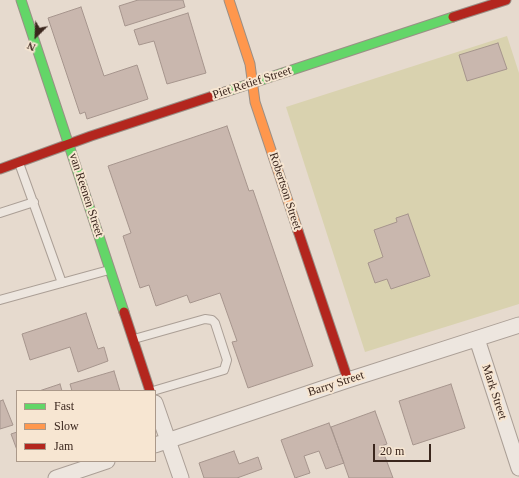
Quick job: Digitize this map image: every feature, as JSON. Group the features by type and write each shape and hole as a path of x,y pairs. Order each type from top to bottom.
{"street":[{"name":"van Reenen Street","path":"21,0 151,390"},
{"name":"Robertson Street","path":"229,0 250,64 255,102 348,380"},
{"name":"Piet Retief Street","path":"0,169 252,82 506,0"},
{"name":"Barry Street","path":"162,443 348,380 519,326"},
{"name":"Mark Street","path":"477,339 519,468"},
{"path":"156,409 162,443 181,478"},
{"path":"56,478 104,462"}],"lane":[{"path":"19,163 62,283"},
{"path":"0,213 34,202"},
{"path":"0,300 110,270"},
{"path":"133,339 205,318 212,320 215,324 227,360 224,370 154,390"}],"shaded area":[{"path":"507,36 519,73 519,304 365,352 286,107"}],"building":[{"path":"138,0 183,0 185,7 125,26 119,6"},
{"path":"81,7 104,76 137,65 148,99 87,119 85,112 80,114 48,18"},
{"path":"188,13 206,73 167,84 154,41 139,45 134,30"},
{"path":"498,43 507,69 467,81 459,55"},
{"path":"227,126 249,191 253,190 313,366 248,388 232,342 237,341 220,293 190,303 187,295 156,306 149,285 140,288 123,236 131,233 108,166"},
{"path":"408,214 430,276 391,289 387,279 375,283 368,263 383,257 374,230 397,222 396,218"},
{"path":"86,313 98,349 104,347 108,361 78,372 70,347 30,360 22,334"},
{"path":"114,371 120,390 72,390 70,384"},
{"path":"60,384 62,390 42,390"},
{"path":"451,384 465,428 413,445 399,401"},
{"path":"3,400 13,425 0,429 0,401"},
{"path":"375,411 387,444 381,446 393,478 349,478 331,427"},
{"path":"329,423 344,463 326,469 319,451 304,456 310,473 295,478 281,440"},
{"path":"16,432 16,447 11,434"},
{"path":"234,451 239,464 258,457 262,469 237,478 204,478 199,463"}],"traffic: fast":[{"path":"21,0 124,312"},
{"path":"225,92 453,17"}],"traffic: slow":[{"path":"229,0 250,64 255,102 298,231"}],"traffic: jam":[{"path":"453,17 506,0"},
{"path":"0,169 91,136 225,92"},
{"path":"298,231 348,380"},
{"path":"124,312 150,390"}]}
